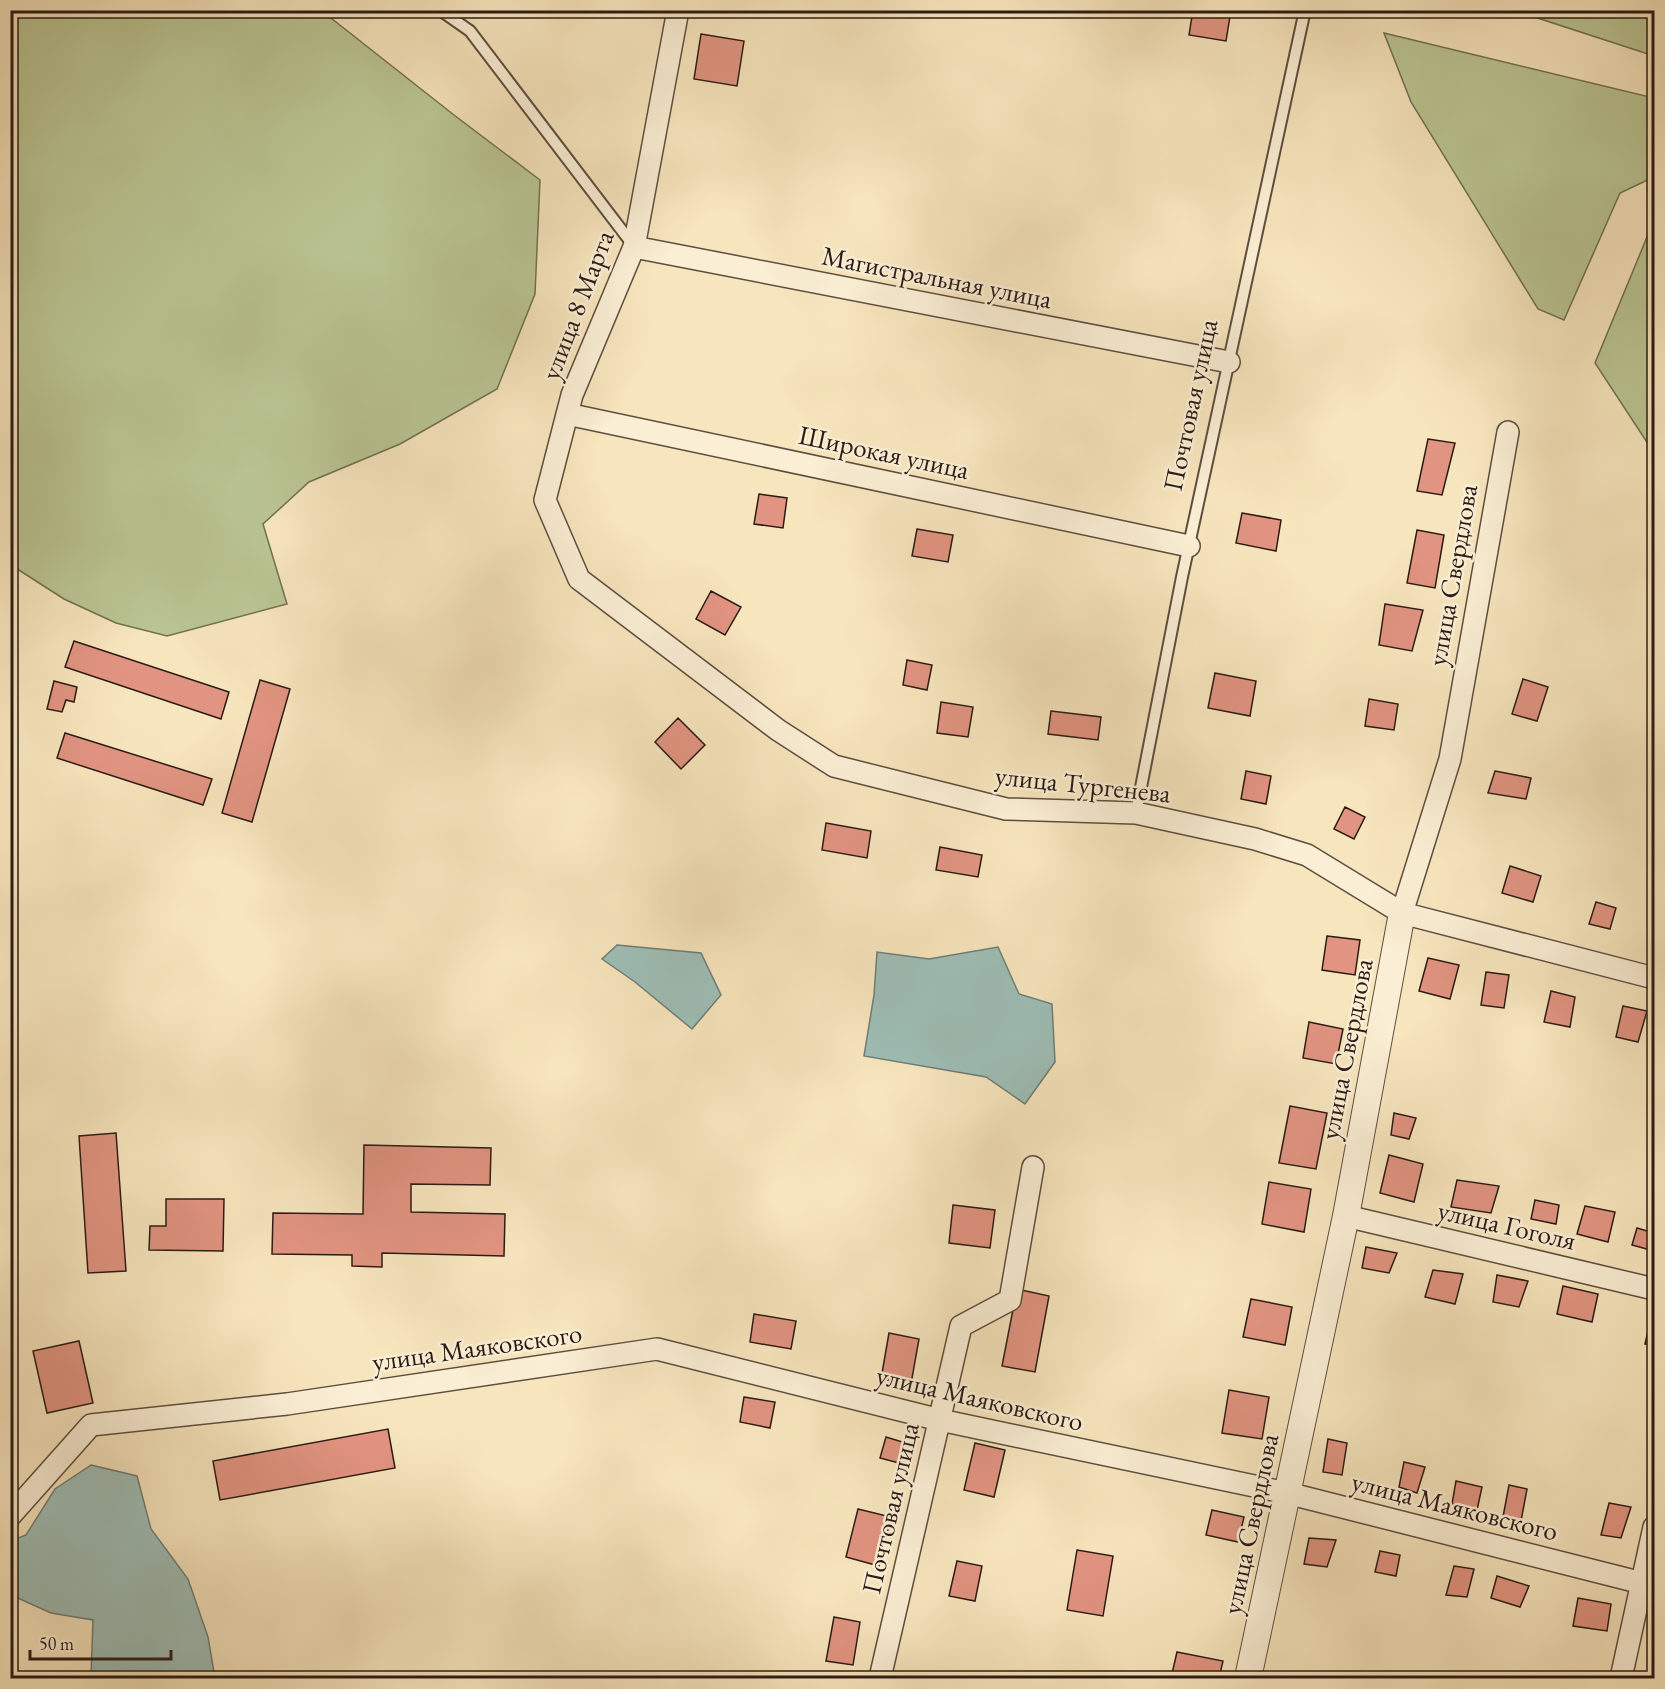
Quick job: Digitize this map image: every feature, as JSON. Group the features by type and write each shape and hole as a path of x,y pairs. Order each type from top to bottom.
{"street":[{"name":"улица 8 Марта","path":"579,579 545,500 572,395 634,247 678,10"},
{"name":"Магистральная улица","path":"634,247 1229,362"},
{"name":"Широкая улица","path":"567,414 1189,546"},
{"name":"улица Свердлова","path":"1248,1678 1346,1216 1402,913 1450,759 1508,432"},
{"name":"улица Тургенева","path":"579,579 778,730 834,766 1006,809 1136,813 1255,839 1307,855 1402,913 1654,978"},
{"name":"Почтовая улица","path":"880,1678 961,1326 1010,1300 1033,1167"},
{"name":"улица Гоголя","path":"1346,1216 1654,1289"},
{"name":"улица Маяковского","path":"10,1516 91,1425 287,1404 657,1349 940,1420 1287,1493 1648,1584"},
{"path":"1621,1678 1648,1584 1654,1527"}],"lane":[{"path":"440,10 470,31 634,247"},
{"name":"Почтовая улица","path":"1136,813 1189,546 1305,10"}],"green space":[{"path":"10,11 322,11 540,180 535,294 497,389 400,444 309,482 263,524 287,604 167,636 116,623 64,599 11,565"},
{"path":"1516,11 1654,11 1654,55 1645,53"},
{"path":"1384,33 1654,98 1654,177 1620,193 1564,320 1538,309 1411,102"},
{"path":"1654,220 1654,453 1595,363"}],"water":[{"path":"617,945 701,953 721,995 692,1029 635,982 602,959"},
{"path":"998,947 1019,994 1052,1004 1055,1062 1025,1104 986,1077 864,1056 874,995 877,952 929,959"},
{"path":"91,1465 137,1476 151,1529 188,1579 208,1637 215,1678 95,1678 91,1676 93,1620 51,1613 11,1595 11,1541 26,1535 55,1489"}],"building":[{"path":"1193,10 1231,10 1226,41 1189,35"},
{"path":"701,34 744,41 737,86 694,79"},
{"path":"1428,439 1455,443 1442,495 1417,491"},
{"path":"759,494 787,498 783,528 754,524"},
{"path":"1242,513 1281,520 1276,551 1236,543"},
{"path":"917,529 953,535 948,562 912,556"},
{"path":"1417,530 1444,535 1435,588 1407,583"},
{"path":"711,591 741,607 725,635 696,619"},
{"path":"1385,604 1423,610 1412,651 1379,645"},
{"path":"74,641 229,692 221,719 65,667"},
{"path":"907,660 932,665 927,690 903,685"},
{"path":"1215,673 1256,681 1250,716 1208,708"},
{"path":"1523,679 1548,687 1537,721 1512,714"},
{"path":"260,680 290,689 252,822 222,813"},
{"path":"54,681 77,687 74,702 66,700 62,712 47,709"},
{"path":"1369,699 1398,704 1394,730 1365,726"},
{"path":"941,702 973,707 968,737 937,733"},
{"path":"1051,711 1101,717 1098,740 1048,734"},
{"path":"678,718 705,745 681,769 655,742"},
{"path":"65,733 212,779 203,805 57,758"},
{"path":"1246,771 1271,776 1266,804 1241,799"},
{"path":"1495,771 1531,778 1526,799 1488,793"},
{"path":"1345,807 1365,817 1354,839 1334,829"},
{"path":"826,823 871,831 867,858 822,850"},
{"path":"940,847 982,855 978,877 936,870"},
{"path":"1510,866 1541,876 1533,902 1502,893"},
{"path":"1596,902 1616,908 1610,929 1589,924"},
{"path":"1327,936 1360,940 1355,975 1322,970"},
{"path":"1428,958 1459,965 1450,999 1419,991"},
{"path":"1486,972 1509,975 1504,1008 1481,1005"},
{"path":"1551,991 1575,997 1570,1027 1544,1022"},
{"path":"1623,1006 1647,1011 1638,1042 1616,1037"},
{"path":"1309,1022 1343,1029 1336,1064 1303,1058"},
{"path":"1290,1106 1327,1113 1316,1169 1279,1163"},
{"path":"1394,1113 1416,1118 1409,1139 1391,1135"},
{"path":"116,1133 126,1271 88,1273 79,1136"},
{"path":"364,1145 491,1148 490,1185 411,1184 411,1212 505,1214 504,1256 382,1253 382,1267 352,1266 352,1255 272,1254 273,1213 363,1214"},
{"path":"1389,1155 1423,1164 1414,1202 1380,1193"},
{"path":"1457,1180 1499,1186 1491,1213 1451,1207"},
{"path":"1269,1182 1311,1189 1304,1232 1262,1224"},
{"path":"166,1199 224,1199 223,1251 149,1250 150,1226 166,1226"},
{"path":"1535,1200 1559,1205 1556,1224 1531,1219"},
{"path":"953,1205 995,1210 990,1248 949,1243"},
{"path":"1585,1206 1615,1212 1608,1242 1577,1234"},
{"path":"1637,1228 1654,1233 1654,1251 1632,1245"},
{"path":"1366,1247 1397,1253 1389,1273 1362,1268"},
{"path":"1433,1270 1463,1274 1455,1304 1425,1297"},
{"path":"1497,1275 1528,1281 1519,1307 1493,1302"},
{"path":"1563,1286 1598,1294 1592,1322 1557,1314"},
{"path":"1017,1289 1049,1296 1035,1372 1002,1366"},
{"path":"1251,1299 1292,1307 1285,1345 1243,1337"},
{"path":"754,1314 796,1321 791,1349 750,1342"},
{"path":"1651,1318 1654,1318 1654,1346 1645,1344"},
{"path":"889,1333 919,1339 911,1384 881,1379"},
{"path":"79,1341 93,1403 47,1413 33,1351"},
{"path":"1229,1390 1269,1397 1262,1439 1222,1433"},
{"path":"744,1397 775,1402 770,1428 740,1422"},
{"path":"388,1429 395,1468 220,1500 213,1461"},
{"path":"886,1437 909,1444 903,1464 880,1458"},
{"path":"1328,1439 1347,1443 1342,1475 1323,1472"},
{"path":"975,1443 1005,1450 994,1497 964,1490"},
{"path":"1404,1462 1425,1467 1417,1493 1399,1487"},
{"path":"1456,1481 1482,1487 1477,1510 1452,1504"},
{"path":"1509,1485 1527,1489 1521,1521 1503,1517"},
{"path":"1609,1503 1631,1507 1621,1538 1601,1535"},
{"path":"858,1509 891,1517 879,1566 846,1557"},
{"path":"1212,1510 1244,1517 1238,1542 1206,1535"},
{"path":"1309,1538 1336,1540 1327,1567 1304,1564"},
{"path":"1077,1550 1113,1556 1103,1616 1067,1610"},
{"path":"1380,1551 1400,1555 1396,1576 1375,1572"},
{"path":"957,1561 982,1566 975,1601 949,1596"},
{"path":"1454,1566 1474,1569 1467,1597 1446,1595"},
{"path":"1497,1576 1529,1586 1520,1607 1491,1598"},
{"path":"1578,1598 1611,1604 1607,1631 1573,1626"},
{"path":"834,1617 860,1622 853,1665 826,1661"},
{"path":"1177,1652 1223,1661 1219,1678 1171,1678"}]}
